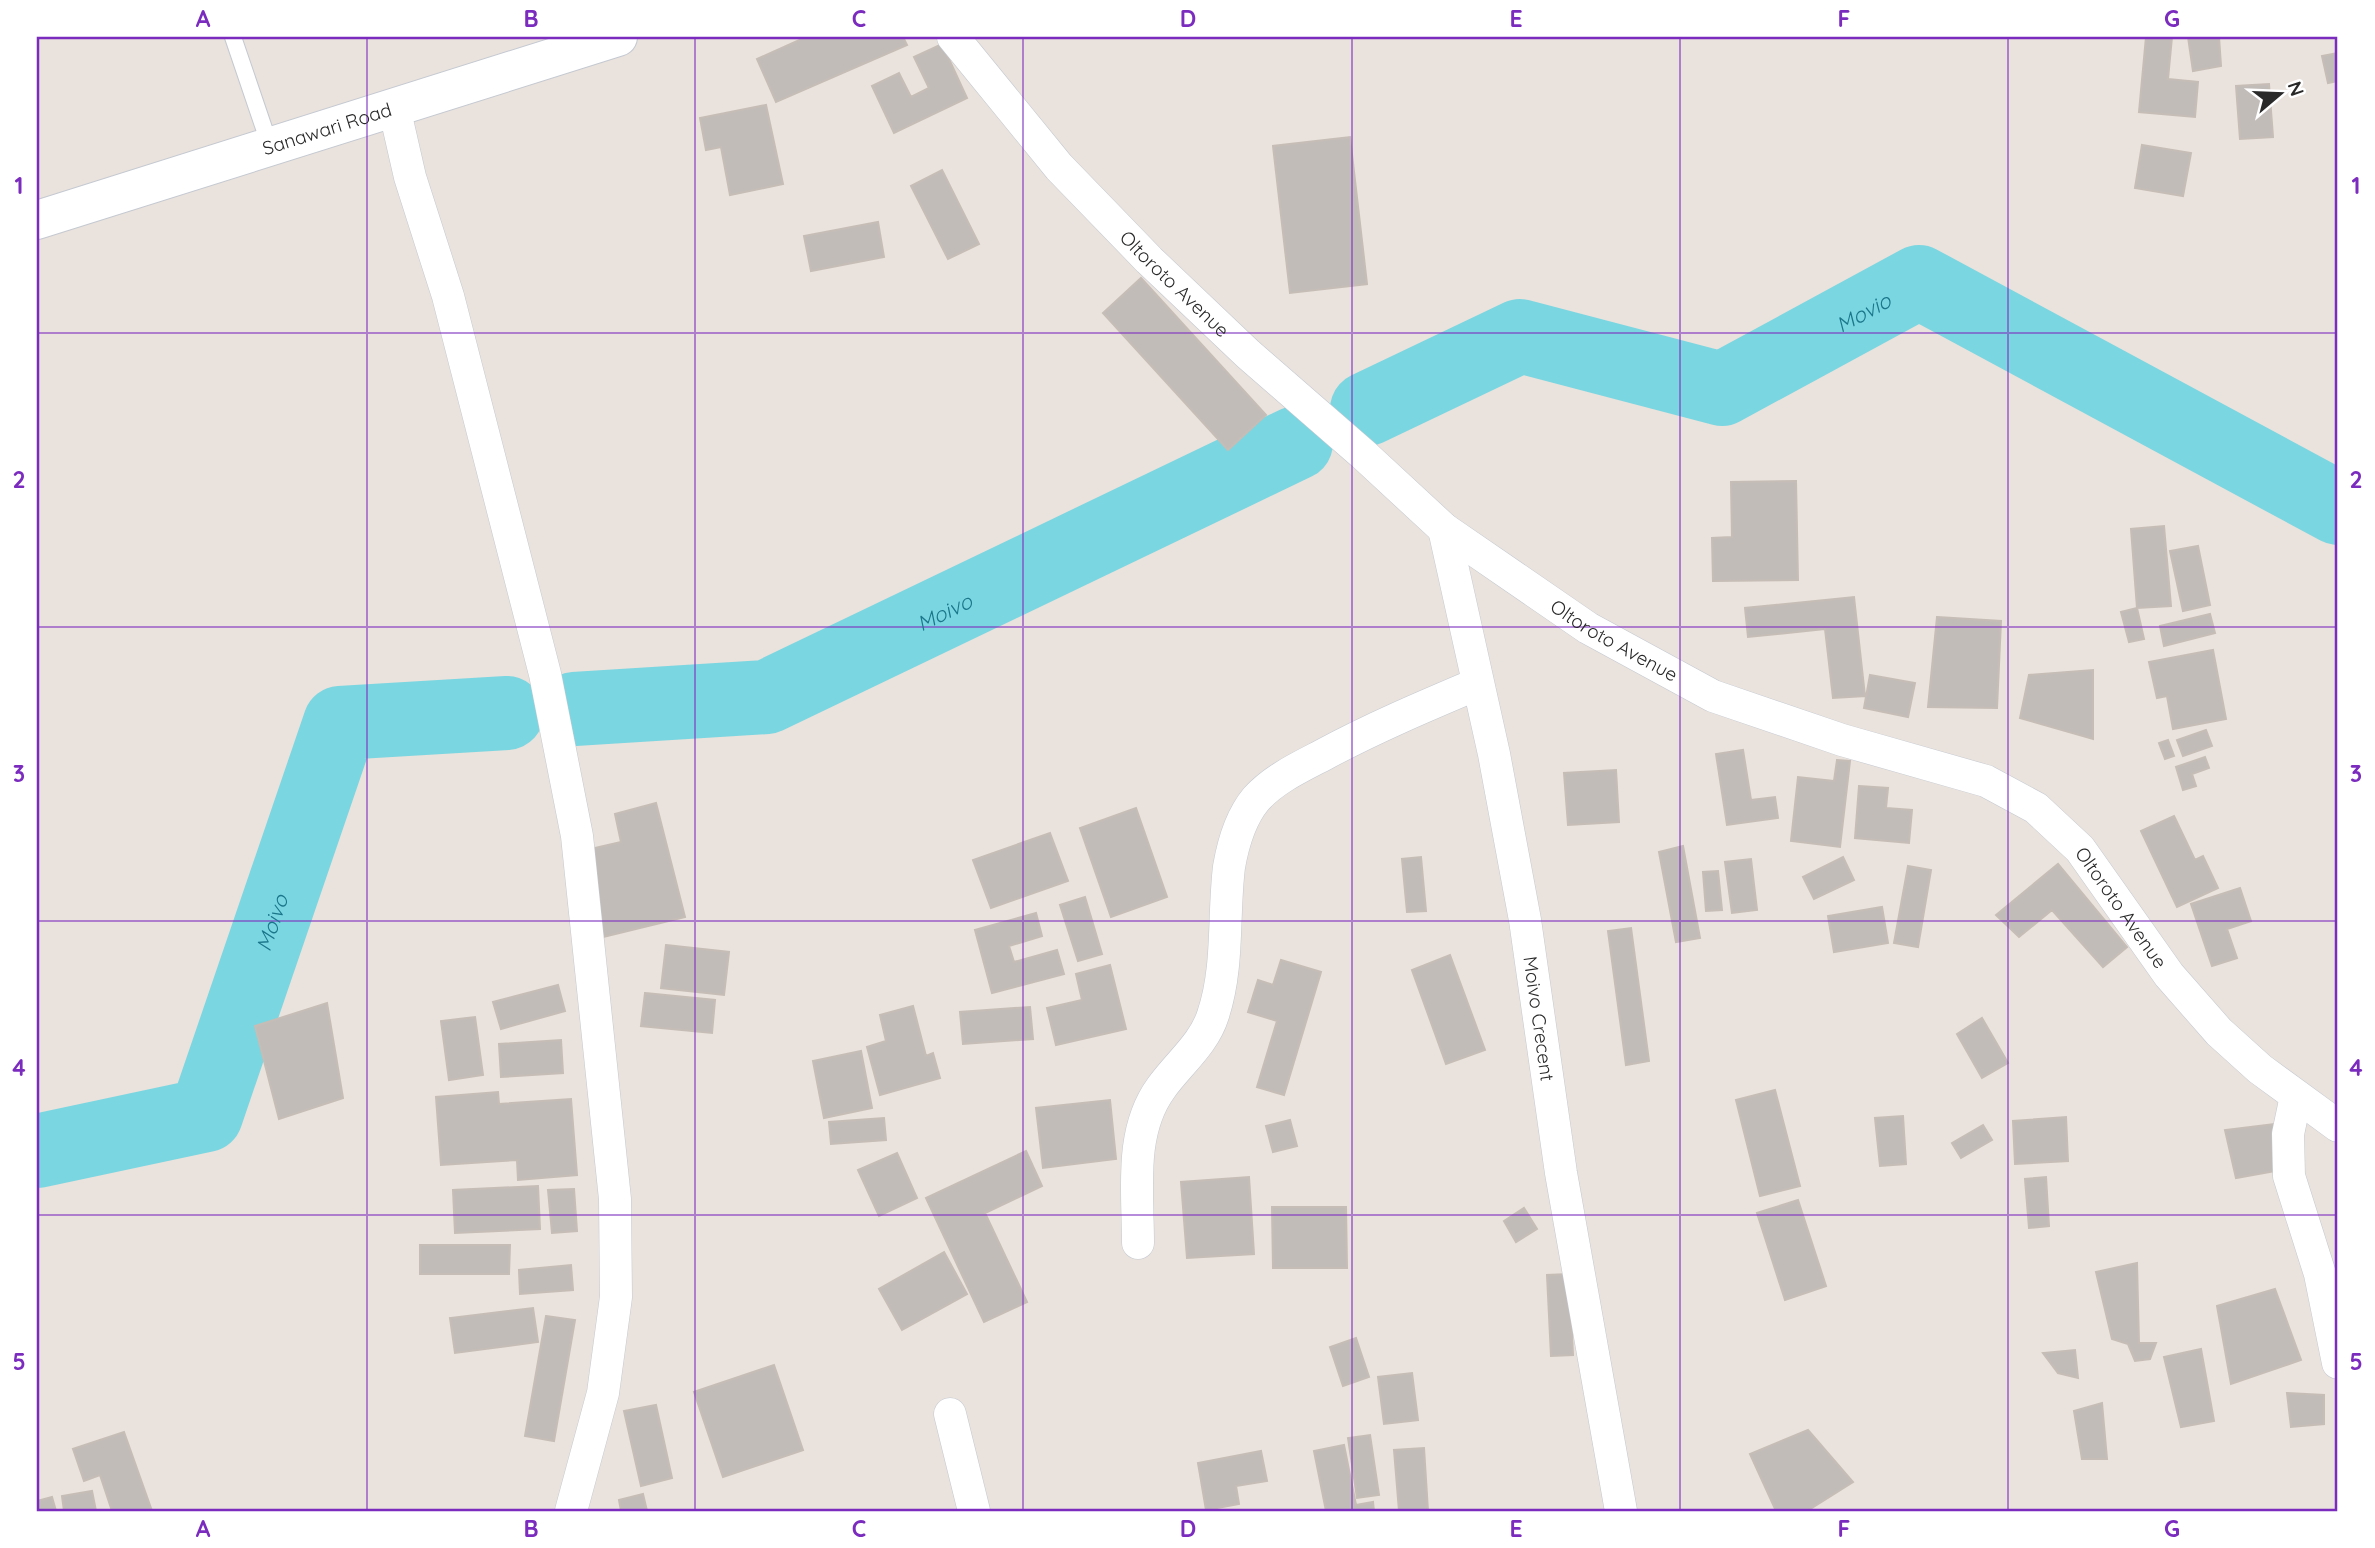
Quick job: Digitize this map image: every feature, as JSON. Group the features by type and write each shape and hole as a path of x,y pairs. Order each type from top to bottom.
{"street":[{"name":"Sanawari Road","path":"37,220 618,37"},
{"name":"Oltoroto Avenue","path":"953,37 1059,167 1149,260 1248,354 1444,529 1588,628 1713,696 1842,740 1986,781 2036,808 2080,849 2169,975 2219,1032 2260,1069 2338,1126"},
{"path":"394,107 410,177 448,296 545,674 577,836 615,1199 616,1297 603,1393 571,1511"},
{"name":"Moivo Crecent","path":"1444,529 1494,754 1525,920 1561,1173 1621,1511"},
{"path":"1138,1243 1138,1148 1145,1117 1159,1090 1203,1038 1213,1017 1222,982 1230,865 1241,822 1256,799 1282,777 1376,727 1477,684"},
{"path":"2296,1096 2288,1134 2289,1176 2320,1274 2338,1363"},
{"path":"950,1414 974,1511"}],"lane":[{"path":"233,37 270,146"}],"building":[{"path":"806,37 903,37 907,45 776,102 757,59"},
{"path":"2146,37 2172,37 2168,79 2198,82 2195,117 2139,112"},
{"path":"2188,37 2219,37 2221,66 2193,71"},
{"path":"942,44 967,98 894,133 872,86 899,73 911,97 929,88 914,57"},
{"path":"2338,53 2338,81 2328,83 2322,56"},
{"path":"2269,84 2273,137 2240,139 2236,86"},
{"path":"766,105 783,184 730,195 721,147 706,150 700,118"},
{"path":"1350,137 1367,284 1290,293 1273,146"},
{"path":"2142,145 2191,153 2183,196 2135,188"},
{"path":"942,170 979,244 948,259 911,186"},
{"path":"878,222 884,257 811,271 804,236"},
{"path":"1141,278 1266,415 1228,450 1103,313"},
{"path":"1796,481 1798,580 1713,581 1712,538 1732,537 1731,482"},
{"path":"2164,526 2171,606 2137,608 2131,529"},
{"path":"2198,546 2210,605 2183,611 2170,551"},
{"path":"1854,597 1865,696 1833,698 1825,629 1748,637 1745,608"},
{"path":"2137,608 2144,639 2129,642 2121,612"},
{"path":"2210,614 2215,633 2164,646 2160,626"},
{"path":"1937,617 2001,621 1997,708 1928,707"},
{"path":"2213,650 2226,719 2173,729 2167,696 2157,698 2149,662"},
{"path":"2093,670 2093,739 2020,718 2029,675"},
{"path":"1870,675 1915,683 1908,717 1864,708"},
{"path":"2206,730 2212,746 2183,756 2177,740"},
{"path":"2168,740 2174,756 2165,759 2159,743"},
{"path":"1743,750 1751,800 1775,797 1778,818 1727,825 1716,754"},
{"path":"2205,757 2209,768 2192,774 2196,786 2183,790 2176,767"},
{"path":"1837,760 1850,761 1840,847 1791,841 1798,777 1834,781"},
{"path":"1616,770 1619,822 1568,825 1564,773"},
{"path":"1859,786 1888,788 1886,808 1912,810 1909,843 1855,838"},
{"path":"656,803 685,917 603,937 582,851 621,842 615,814"},
{"path":"1136,808 1167,897 1111,917 1080,828"},
{"path":"2174,816 2195,860 2203,856 2218,888 2177,907 2141,831"},
{"path":"1050,833 1068,881 991,908 973,860"},
{"path":"1683,846 1700,938 1676,942 1659,852"},
{"path":"1421,857 1426,911 1407,912 1402,859"},
{"path":"1843,857 1854,880 1814,899 1803,877"},
{"path":"1751,859 1757,910 1732,913 1725,862"},
{"path":"2058,864 2127,947 2103,967 2052,910 2019,937 1996,915"},
{"path":"1908,866 1931,870 1918,947 1894,943"},
{"path":"1718,871 1722,910 1706,911 1703,872"},
{"path":"2240,888 2251,921 2227,929 2237,958 2212,966 2191,904"},
{"path":"1085,897 1102,954 1078,961 1060,905"},
{"path":"1882,907 1888,943 1834,952 1828,916"},
{"path":"1036,913 1042,936 1009,946 1014,962 1057,950 1064,974 992,993 975,930"},
{"path":"1631,928 1649,1061 1626,1065 1608,931"},
{"path":"666,945 729,952 724,995 661,988"},
{"path":"1450,955 1485,1050 1446,1064 1412,970"},
{"path":"1281,960 1321,972 1284,1095 1257,1087 1277,1021 1248,1012 1258,980 1273,985"},
{"path":"1110,965 1126,1029 1056,1045 1047,1008 1082,1000 1076,974"},
{"path":"558,985 565,1011 501,1029 493,1002"},
{"path":"645,993 715,1000 712,1033 641,1026"},
{"path":"327,1003 343,1098 279,1119 255,1026"},
{"path":"913,1006 926,1056 933,1053 940,1078 880,1095 867,1047 886,1041 880,1015"},
{"path":"1030,1007 1033,1039 963,1044 960,1012"},
{"path":"475,1017 483,1075 449,1080 441,1021"},
{"path":"1982,1018 2008,1063 1982,1078 1957,1034"},
{"path":"561,1040 563,1073 501,1077 499,1044"},
{"path":"861,1051 872,1108 824,1118 813,1061"},
{"path":"1775,1090 1800,1186 1760,1196 1736,1100"},
{"path":"498,1092 499,1104 571,1099 577,1175 518,1180 517,1160 441,1165 436,1097"},
{"path":"1110,1100 1116,1159 1043,1168 1036,1108"},
{"path":"1903,1116 1906,1164 1880,1166 1875,1118"},
{"path":"2066,1117 2068,1161 2015,1164 2013,1121"},
{"path":"884,1118 886,1140 831,1144 829,1122"},
{"path":"1290,1120 1297,1146 1273,1152 1266,1126"},
{"path":"2274,1124 2281,1170 2236,1178 2225,1130"},
{"path":"1983,1125 1992,1140 1961,1158 1952,1143"},
{"path":"1026,1151 1042,1186 985,1213 1027,1302 984,1322 926,1198"},
{"path":"897,1153 917,1198 879,1216 858,1170"},
{"path":"1249,1177 1254,1254 1187,1258 1181,1182"},
{"path":"2046,1177 2049,1226 2029,1228 2025,1179"},
{"path":"538,1186 540,1229 455,1233 453,1190"},
{"path":"574,1189 577,1231 552,1233 548,1190"},
{"path":"1798,1200 1826,1286 1785,1300 1757,1213"},
{"path":"1272,1207 1346,1207 1347,1268 1273,1268"},
{"path":"1524,1208 1537,1229 1516,1242 1504,1221"},
{"path":"420,1245 510,1245 509,1274 420,1274"},
{"path":"944,1252 967,1294 902,1330 879,1289"},
{"path":"2137,1263 2139,1343 2156,1343 2150,1359 2135,1361 2128,1344 2112,1339 2096,1272"},
{"path":"571,1265 573,1290 520,1294 519,1270"},
{"path":"1569,1274 1573,1355 1551,1356 1547,1275"},
{"path":"2275,1289 2301,1360 2231,1384 2217,1306"},
{"path":"533,1308 538,1342 455,1353 450,1318"},
{"path":"546,1316 575,1320 554,1441 525,1436"},
{"path":"1356,1338 1369,1377 1343,1386 1330,1347"},
{"path":"2201,1349 2214,1421 2181,1427 2164,1357"},
{"path":"2075,1350 2078,1378 2058,1373 2043,1353"},
{"path":"774,1365 803,1450 723,1477 694,1392"},
{"path":"1412,1373 1418,1420 1384,1424 1378,1377"},
{"path":"2287,1393 2324,1395 2324,1424 2291,1427"},
{"path":"2102,1403 2107,1459 2082,1459 2074,1411"},
{"path":"656,1405 672,1478 641,1486 624,1411"},
{"path":"1808,1430 1853,1482 1807,1511 1776,1511 1750,1454"},
{"path":"124,1432 152,1511 112,1511 100,1475 84,1481 73,1449"},
{"path":"1370,1435 1379,1495 1357,1498 1348,1438"},
{"path":"1344,1445 1356,1505 1373,1502 1374,1511 1326,1511 1314,1451"},
{"path":"1424,1448 1428,1511 1399,1511 1394,1450"},
{"path":"1261,1451 1267,1481 1236,1486 1239,1504 1206,1510 1198,1463"},
{"path":"92,1491 96,1511 64,1511 62,1496"},
{"path":"643,1494 647,1511 621,1511 619,1500"},
{"path":"52,1497 56,1511 37,1511 37,1501"}],"waterway":[{"name":"Movio","path":"1367,409 1520,336 1722,389 1919,282 2338,508"},
{"name":"Moivo","path":"574,709 767,697 1296,443"},
{"name":"Moivo","path":"37,1151 206,1115 340,723 507,713"}]}
